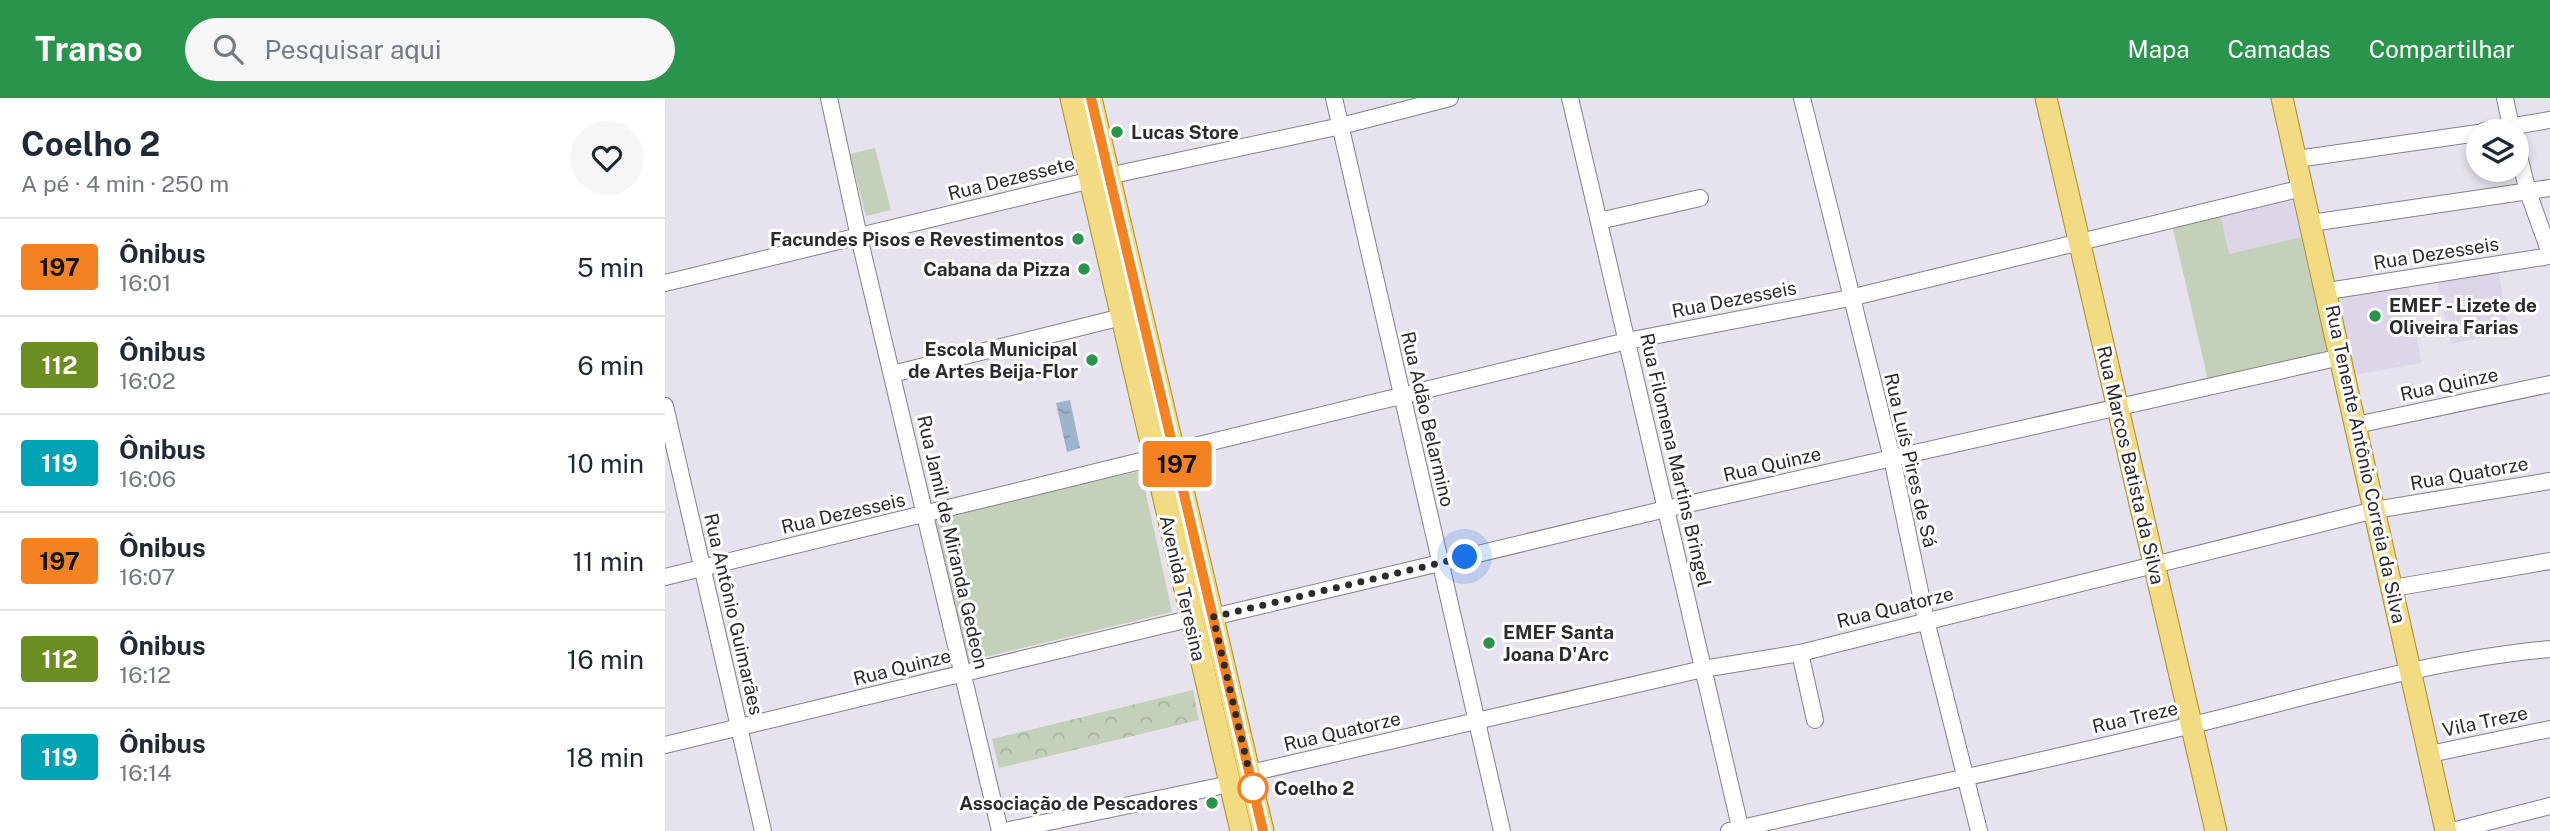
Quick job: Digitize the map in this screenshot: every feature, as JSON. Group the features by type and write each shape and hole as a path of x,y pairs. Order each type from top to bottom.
{"main road":[{"name":"Avenida Teresina","path":"1071,98 1088,127"},
{"name":"Avenida Teresina","path":"1091,98 1088,127 1122,317 1189,619 1241,831"},
{"name":"Rua Marcos Batista da Silva","path":"2046,98 2216,831"},
{"name":"Rua Tenente Antônio Correia da Silva","path":"2282,98 2328,291 2446,831"},
{"name":"Avenida Teresina","path":"1099,178 1174,451 1263,831"},
{"path":"1206,690 1229,684"}],"street":[{"name":"Rua Jamil de Miranda Gedeon","path":"829,98 925,516 1003,831"},
{"name":"Rua Adão Belarmino","path":"1334,98 1400,396 1502,831"},
{"name":"Rua Dezessete","path":"665,283 1099,178 1341,126 1450,98"},
{"name":"Rua Filomena Martins Bringel","path":"1570,98 1703,669 1737,830"},
{"name":"Rua Luís Pires de Sá","path":"1802,98 1892,458 1926,620 1979,831"},
{"path":"2505,98 2509,119"},
{"path":"2529,124 2550,120"},
{"path":"2297,159 2466,134"},
{"path":"2526,182 2550,255"},
{"name":"Rua Dezesseis","path":"1174,451 1627,341 1850,298 2302,188"},
{"path":"2311,223 2550,188"},
{"path":"1599,221 1700,198"},
{"name":"Rua Dezesseis","path":"2328,291 2550,255"},
{"path":"892,374 1122,317"},
{"name":"Rua Quinze","path":"1213,617 1666,509 2341,357"},
{"name":"Rua Quinze","path":"2356,425 2550,384"},
{"name":"Rua Antônio Guimarães","path":"665,406 673,480 702,569 763,831"},
{"name":"Rua Dezesseis","path":"665,577 925,516 1153,458"},
{"name":"Rua Quatorze","path":"1249,773 1703,669 1800,653 2375,510 2550,481"},
{"path":"2393,588 2550,561"},
{"name":"Rua Quinze","path":"665,745 1189,619"},
{"name":"Rua Treze","path":"1737,830 2192,725 2411,669 2491,654 2550,649"},
{"path":"1800,653 1815,720"},
{"name":"Vila Treze","path":"2430,754 2550,729"},
{"path":"1003,831 1230,784"},
{"path":"2452,831 2550,806"}],"shaded area":[{"path":"2292,197 2301,237 2229,254 2220,213"},
{"path":"2498,269 2509,332 2451,344 2437,281"},
{"name":"EMEF - Lizete de Oliveira Farias","path":"2408,281 2421,363 2348,376 2346,367 2353,356 2350,342 2340,337 2333,294"}],"green space":[{"path":"875,148 891,210 866,216 850,154"},
{"path":"2220,213 2229,254 2301,237 2328,351 2208,380 2172,225"},
{"path":"1141,471 1172,612 968,661 932,518"},
{"path":"1193,690 1199,720 999,768 992,739"}],"water":[{"path":"1070,400 1080,448 1067,452 1056,403"}],"bus line":[{"name":"197","path":"1091,98 1263,831"}],"place":[{"name":"Lucas Store","path":"1117,132"},
{"name":"Facundes Pisos e Revestimentos","path":"1078,239"},
{"name":"Cabana da Pizza","path":"1084,269"},
{"name":"EMEF - Lizete de Oliveira Farias","path":"2375,316"},
{"name":"Escola Municipal de Artes Beija-Flor","path":"1092,360"},
{"name":"EMEF Santa Joana D'Arc","path":"1489,643"},
{"name":"Coelho 2","path":"1253,788"},
{"name":"Associação de Pescadores","path":"1212,803"}],"route":[{"path":"1253,788 1213,617 1465,557"}]}
